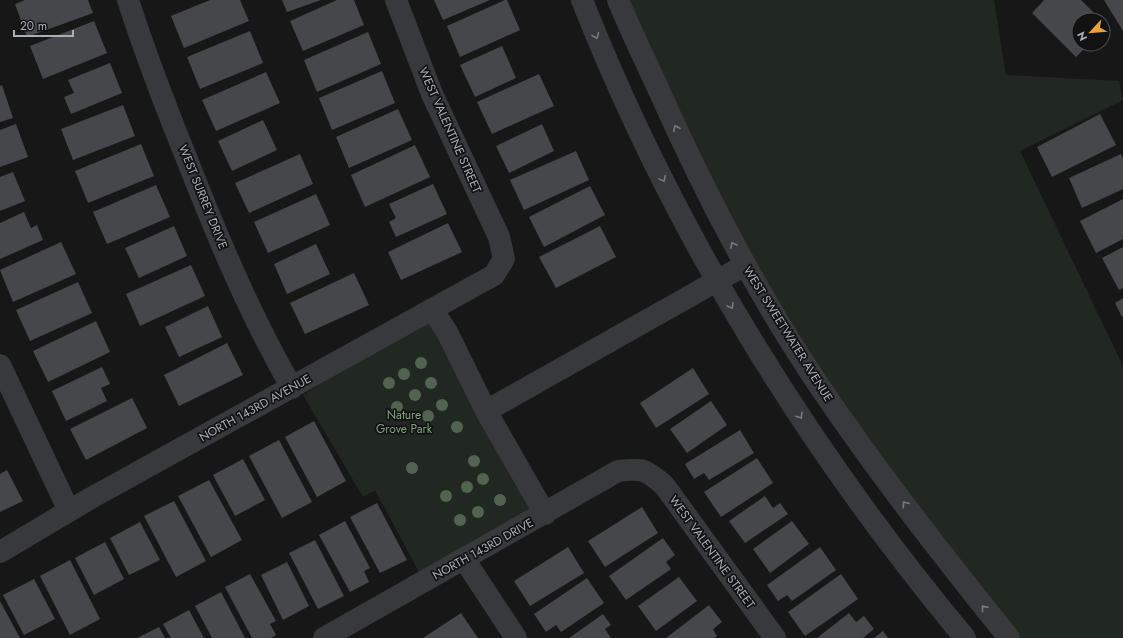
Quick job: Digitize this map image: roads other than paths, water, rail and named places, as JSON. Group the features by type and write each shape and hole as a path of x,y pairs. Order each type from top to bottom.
{"street":[{"name":"WEST SURREY DRIVE","path":"128,0 143,46 204,203 234,274 292,388"},
{"name":"WEST VALENTINE STREET","path":"396,0 432,94 499,237 504,259"},
{"path":"582,0 600,45 647,148 716,281 760,354 834,467 886,538 964,638"},
{"name":"WEST SWEETWATER AVENUE","path":"618,0 710,202 744,265 810,372 839,413 928,535 1009,638"},
{"name":"NORTH 143RD AVENUE","path":"0,552 494,275 504,259"},
{"path":"486,411 744,265"},
{"path":"432,309 447,332 486,411 545,514"},
{"path":"0,366 69,512"},
{"name":"WEST VALENTINE STREET","path":"645,470 664,485 775,638"},
{"name":"NORTH 143RD DRIVE","path":"324,638 545,514 618,471 645,470"},
{"path":"464,559 516,638"}],"park label":[{"name":"Nature Grove Park","path":"404,422"}]}
